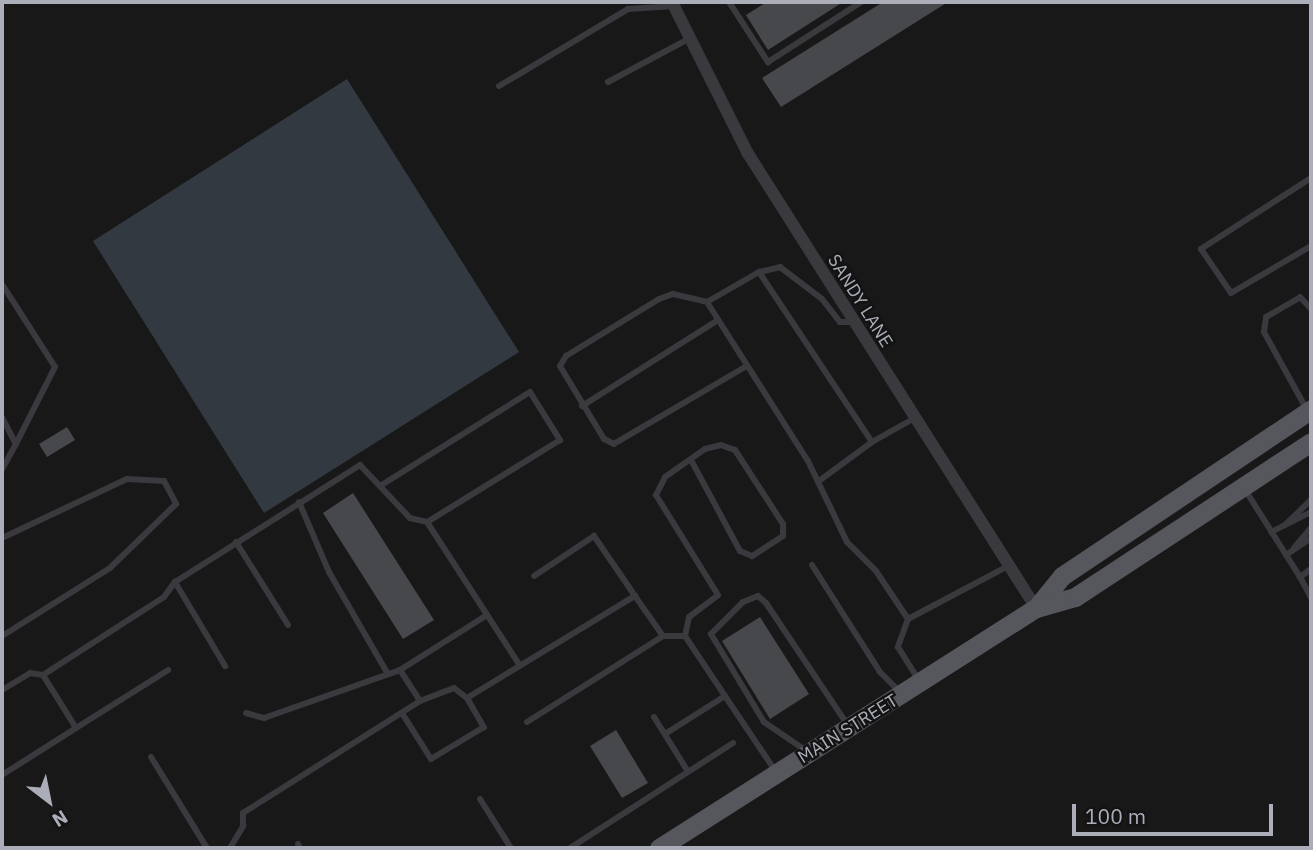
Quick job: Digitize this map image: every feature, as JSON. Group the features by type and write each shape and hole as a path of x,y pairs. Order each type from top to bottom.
{"main road":[{"name":"MAIN STREET","path":"1036,608 1062,576 1310,410"},
{"name":"MAIN STREET","path":"659,848 1036,608 1075,597 1311,442"}],"street":[{"name":"SANDY LANE","path":"673,4 747,152 913,419 1036,608"}],"lane":[{"path":"729,2 768,62 862,2"},
{"path":"499,86 628,9 673,4"},
{"path":"608,82 690,38"},
{"path":"1311,178 1201,249 1231,293 1311,246"},
{"path":"745,366 614,444 604,439 561,373 566,356 659,299 673,295 707,302 759,272 780,267 822,299 840,322 852,322"},
{"path":"759,272 872,442"},
{"path":"2,284 55,367 2,468"},
{"path":"1310,410 1264,332 1266,317 1300,297 1311,309"},
{"path":"707,302 819,481 847,542 876,571 908,619"},
{"path":"582,405 718,320"},
{"path":"380,486 530,392 560,440 427,522"},
{"path":"2,417 16,444"},
{"path":"819,481 872,442 913,419"},
{"path":"691,460 740,551 752,556 783,536 783,524 734,450 720,445 691,460 665,477 656,495 718,595 689,617 685,635 777,773"},
{"path":"2,690 30,673 43,675 164,597 175,582 360,465 410,518 427,522 520,666"},
{"path":"2,538 127,480 164,481 176,504 110,568 2,636"},
{"path":"1244,486 1311,598"},
{"path":"1284,526 1311,500"},
{"path":"299,502 329,572 388,674"},
{"path":"1271,532 1311,512"},
{"path":"1294,550 1299,536 1311,528"},
{"path":"534,576 594,536 663,636"},
{"path":"1286,555 1311,538"},
{"path":"236,542 288,625"},
{"path":"812,565 880,672 902,694"},
{"path":"920,682 898,647 908,619 1008,566"},
{"path":"1300,576 1311,569"},
{"path":"175,582 225,666"},
{"path":"467,698 635,596"},
{"path":"809,753 764,722 711,634 743,602 758,596 766,603 849,728"},
{"path":"246,713 264,718 400,670 487,615"},
{"path":"527,722 663,636 685,635"},
{"path":"2,775 168,670"},
{"path":"400,670 420,701"},
{"path":"43,675 76,728"},
{"path":"230,848 243,826 243,813 420,701 454,688 467,698 484,727 432,760 402,713"},
{"path":"665,734 725,696"},
{"path":"654,717 687,770"},
{"path":"570,848 687,770 733,743"},
{"path":"150,757 207,848"},
{"path":"480,799 511,848"}],"shaded area":[{"path":"347,79 519,352 264,513 93,241"}],"building":[{"path":"767,2 843,2 768,50 746,15"},
{"path":"883,2 948,2 781,107 762,78"},
{"path":"67,427 75,440 47,457 39,444"},
{"path":"353,493 434,620 403,639 323,513"},
{"path":"760,617 809,694 770,719 722,641"},
{"path":"616,730 648,783 622,798 590,746"}]}
